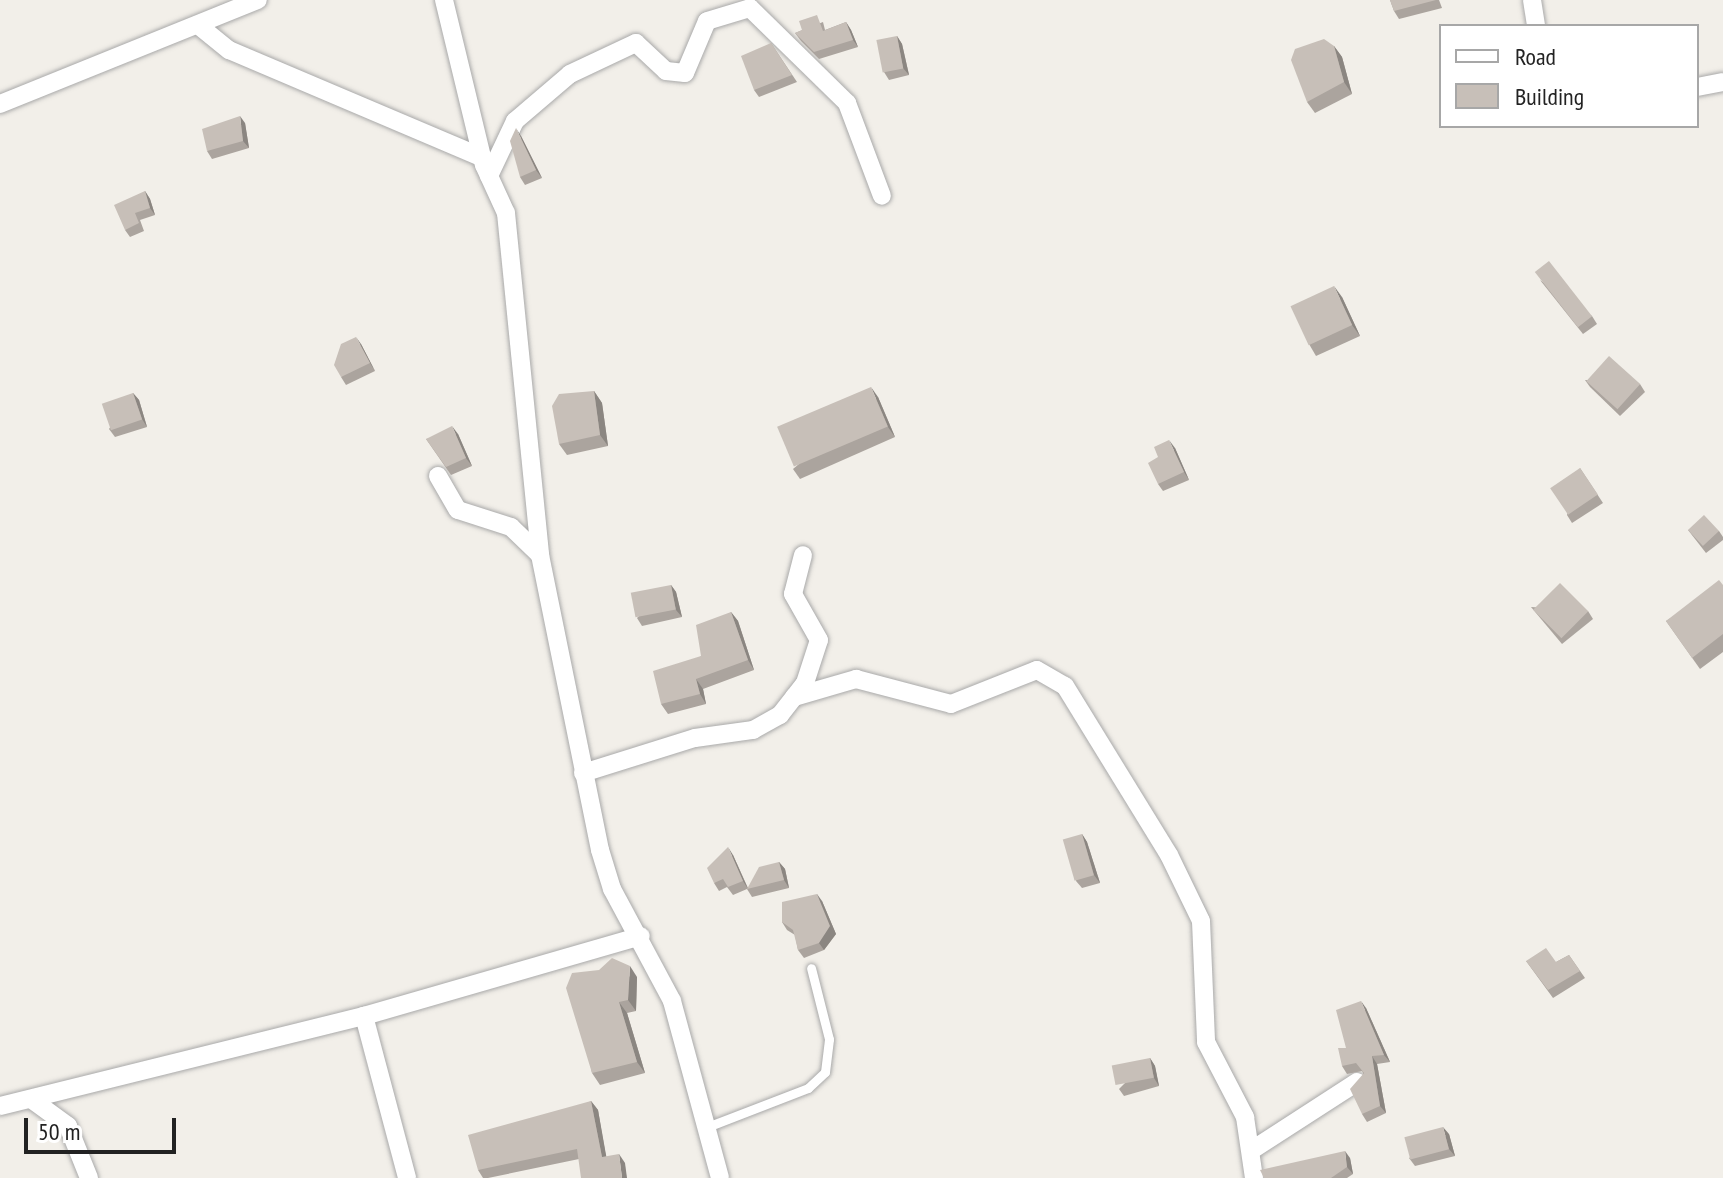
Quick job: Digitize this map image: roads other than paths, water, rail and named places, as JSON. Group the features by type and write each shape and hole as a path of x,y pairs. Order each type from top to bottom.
{"street":[{"path":"0,104 258,0"},
{"path":"444,0 486,167 506,213 514,261 540,555 583,773 612,889 641,936 672,1001 720,1178"},
{"path":"1532,0 1536,24"},
{"path":"486,167 515,121 570,74 636,43 666,71 685,73 707,21 750,8 847,103 882,196"},
{"path":"198,25 229,50 486,167"},
{"path":"1699,87 1723,82"},
{"path":"438,476 458,510 511,527 540,555"},
{"path":"794,697 819,640 793,594 803,555"},
{"path":"583,773 695,738 753,730 794,697 856,679 951,704 1037,670 1056,677 1169,855 1201,921 1206,1042 1245,1117 1254,1178"},
{"path":"0,1106 364,1016 641,936"},
{"path":"364,1016 407,1178"},
{"path":"1252,1150 1357,1082"},
{"path":"31,1099 68,1126 89,1178"}],"lane":[{"path":"707,1127 808,1088 825,1072 829,1039 811,968"}]}
